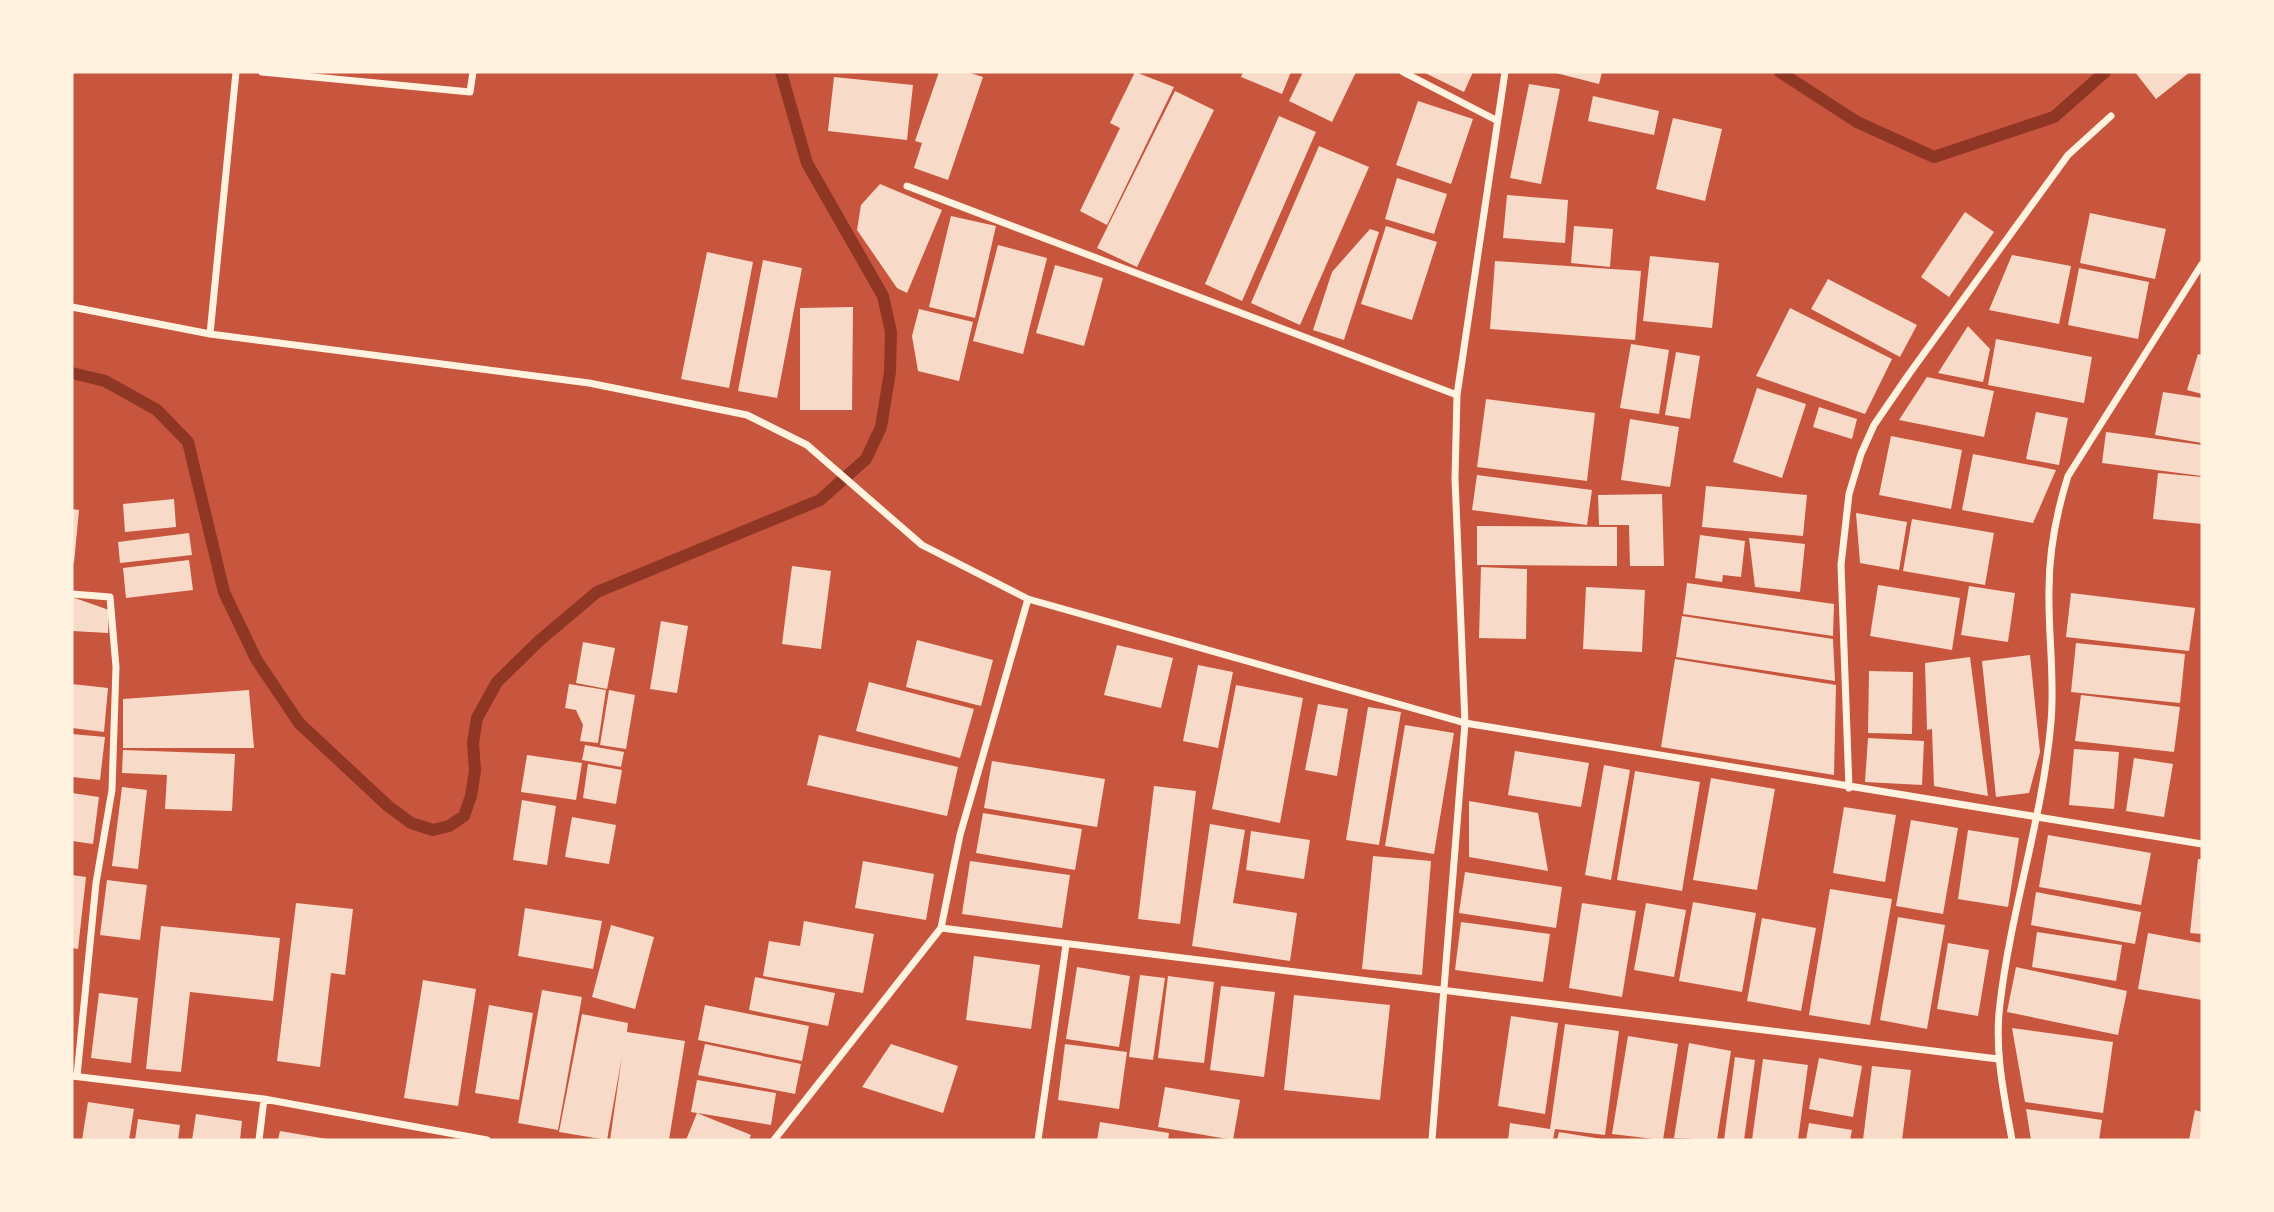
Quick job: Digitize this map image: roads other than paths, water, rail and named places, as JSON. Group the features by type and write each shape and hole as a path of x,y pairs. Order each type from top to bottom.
{"street":[{"path":"211,334 236,72"},
{"path":"262,72 470,92 474,72"},
{"path":"1403,72 1496,120"},
{"path":"1432,1140 1465,723 1455,479 1457,395 1505,72"},
{"path":"1849,788 1841,565 1849,494 1861,454 1874,425 1909,374 2067,155 2110,116"},
{"path":"907,186 1457,395"},
{"path":"2012,1140 1998,1059 2000,1004 2037,819 2052,723 2053,654 2049,593 2057,511 2068,476 2202,264"},
{"path":"72,307 211,334 602,385 747,415 807,445 922,545 1028,599 1465,723 2202,844"},
{"path":"72,594 110,597 117,667 112,790 96,883 74,1076 264,1099 487,1140"},
{"path":"774,1140 942,928 960,835 1028,599"},
{"path":"942,928 1998,1059"},
{"path":"1038,1140 1066,945"},
{"path":"259,1140 264,1099"}],"waterway":[{"path":"72,373 105,381 157,410 188,442 224,592 256,659 299,723 388,806 411,823 433,830 449,826 464,816 471,796 477,718 497,682 540,640 597,592 820,500 866,459 881,427 890,372 891,332 883,296 807,163 781,72"},
{"path":"1780,72 1857,122 1934,157 2054,117 2105,72"}]}
